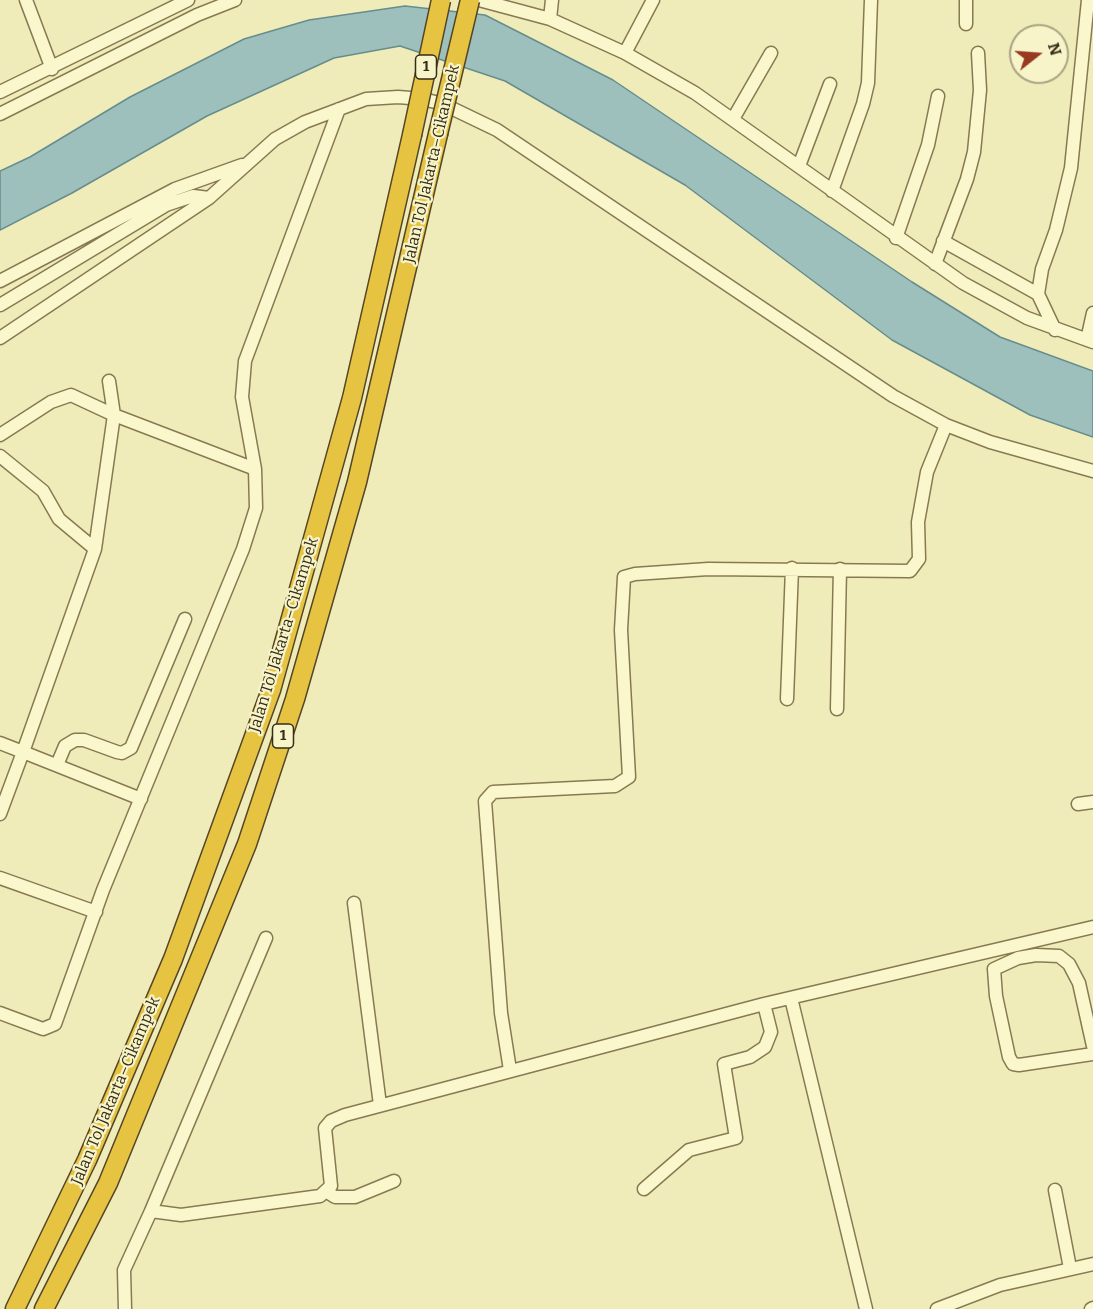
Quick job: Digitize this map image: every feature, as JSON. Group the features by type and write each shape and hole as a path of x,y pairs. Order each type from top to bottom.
{"highway":[{"name":"Jalan Tol Jakarta–Cikampek","path":"15,1309 87,1160 172,959 271,690 352,398 441,0"},
{"name":"Jalan Tol Jakarta–Cikampek","path":"44,1309 108,1183 193,981 262,799 299,688 357,483 470,0"}],"street":[{"path":"26,0 52,69"},
{"path":"0,92 52,69 188,0"},
{"path":"0,114 197,15 235,0"},
{"path":"479,0 550,19 625,53 677,82 799,166 896,238 984,295 1055,330 1090,341 1093,313"},
{"path":"550,19 552,0"},
{"path":"625,53 653,0"},
{"path":"832,191 863,104 868,83 871,0"},
{"path":"966,0 966,24"},
{"path":"1055,330 1038,294 1042,269 1056,230 1071,168 1088,72 1088,0"},
{"path":"935,264 967,179 974,152 980,90 978,53"},
{"path":"733,119 771,54"},
{"path":"799,166 831,84"},
{"path":"896,238 928,145 938,96"},
{"path":"0,338 209,198 275,139 366,99 398,97 443,104 478,120 516,143 893,396 946,425 990,442 1093,471"},
{"path":"0,1013 43,1029 55,1024 96,912 253,521 256,508 255,470 242,397 248,346 339,109"},
{"path":"0,281 175,189 249,163"},
{"path":"0,305 166,205 193,196 209,198"},
{"path":"943,241 1038,294"},
{"path":"0,814 95,549 114,415 110,381"},
{"path":"0,435 51,402 67,395 255,470"},
{"path":"510,1071 501,1013 485,801 493,792 615,786 629,777 621,630 622,581 626,576 708,568 910,571 916,566 921,500 927,472 946,425"},
{"path":"0,456 43,491 59,519 95,549"},
{"path":"787,699 792,568"},
{"path":"837,709 840,569"},
{"path":"57,765 67,744 75,740 84,740 122,753 131,748 185,619"},
{"path":"0,743 141,798"},
{"path":"1078,804 1093,802"},
{"path":"0,878 96,912"},
{"path":"354,903 380,1105"},
{"path":"151,1211 181,1215 320,1196 331,1186 325,1128 331,1121 345,1114 764,1004 1093,927"},
{"path":"125,1309 124,1270 266,938"},
{"path":"1093,1046 1090,1018 1079,983 1069,964 1059,956 1027,956 1001,964 994,969 996,996 1009,1057 1013,1064 1093,1054"},
{"path":"791,998 866,1309"},
{"path":"644,1189 689,1150 736,1137 724,1064 750,1057 765,1047 771,1032 764,1004"},
{"path":"327,1192 345,1199 365,1194 394,1181"},
{"path":"1056,1191 1070,1268"},
{"path":"937,1309 1000,1285 1093,1264"}],"water":[{"path":"405,6 485,15 613,80 912,282 1000,337 1093,371 1093,437 1030,415 892,340 685,185 505,81 400,46 334,58 207,116 72,193 0,230 0,171 30,157 130,97 244,39 309,20"}]}
